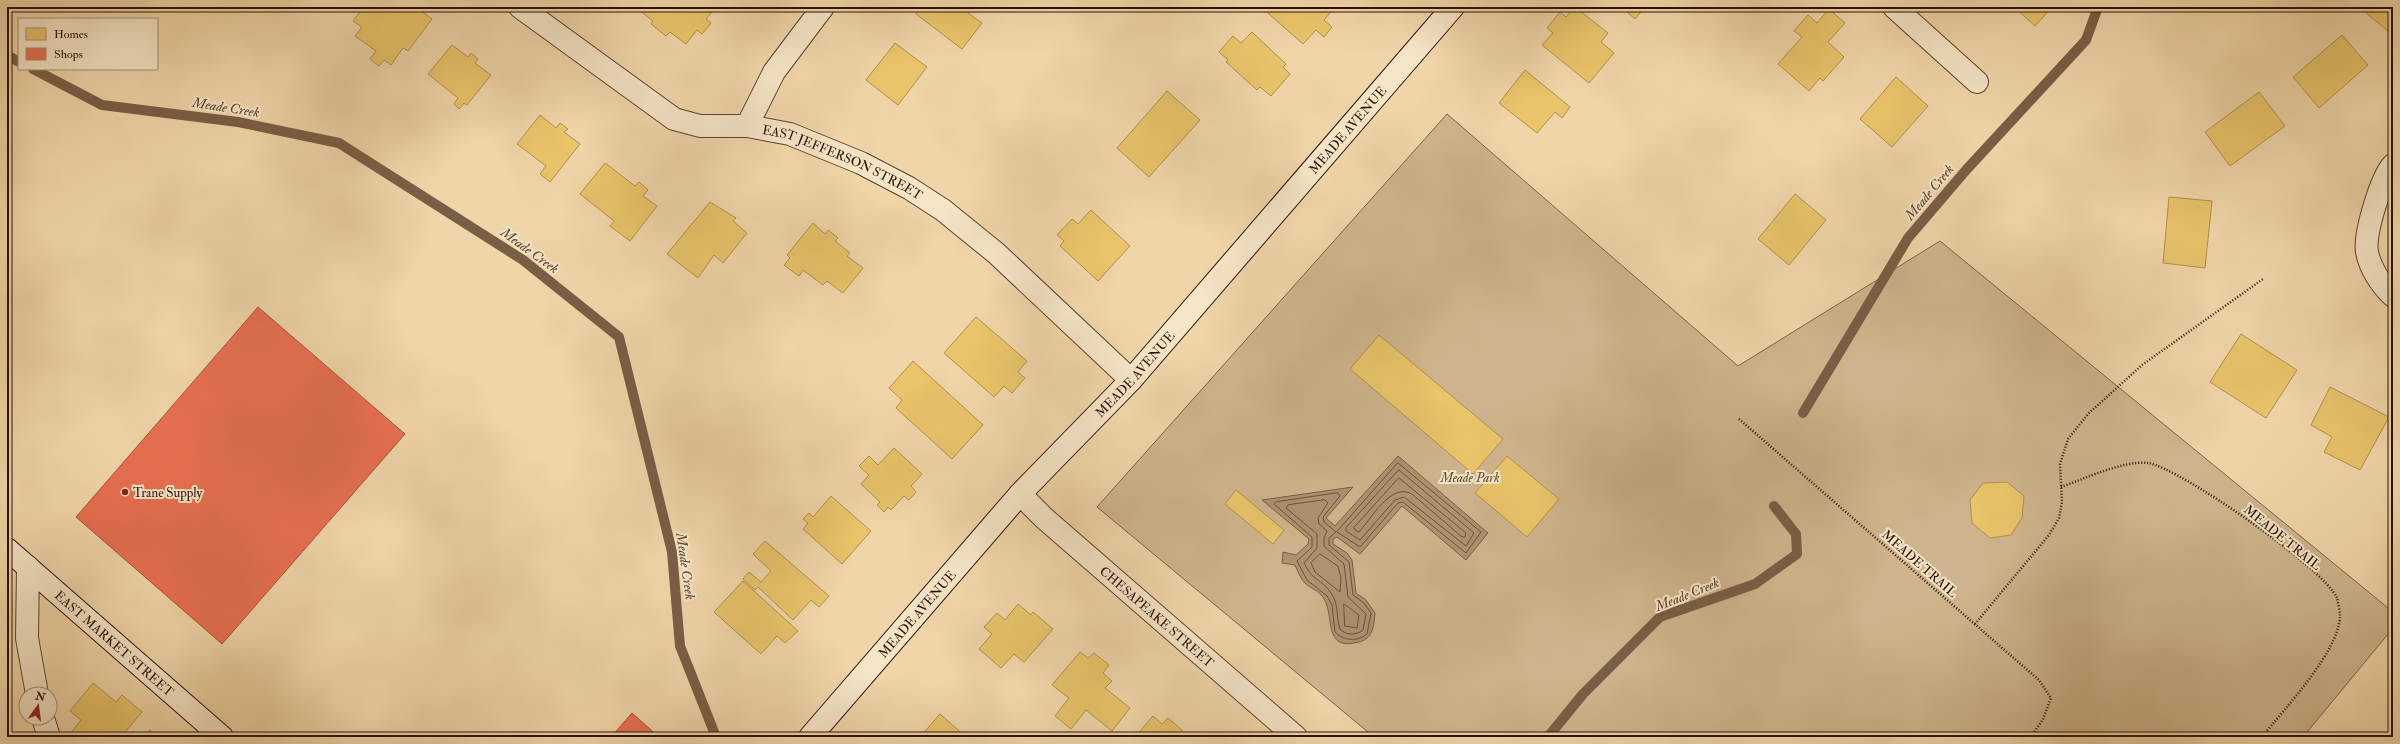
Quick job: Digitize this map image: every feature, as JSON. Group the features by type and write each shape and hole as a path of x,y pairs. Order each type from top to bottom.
{"street":[{"name":"EAST JEFFERSON STREET","path":"520,7 674,119 700,126 747,126 790,134 861,163 909,188 943,210 996,253 1131,380"},
{"path":"747,126 774,72 823,7"},
{"name":"MEADE AVENUE","path":"810,737 1020,494 1131,380 1453,7"},
{"path":"1894,7 1977,82"},
{"path":"2393,165 2374,201 2367,251 2382,286 2393,296"},
{"name":"CHESAPEAKE STREET","path":"1020,494 1044,518 1296,737"},
{"name":"EAST MARKET STREET","path":"7,549 222,737"},
{"path":"28,567 27,638 35,686"},
{"path":"46,726 49,737"}],"path":[{"path":"1975,624 2049,535 2059,518 2061,487 2060,464 2068,439 2088,414 2142,364 2263,279"},
{"name":"MEADE TRAIL","path":"1739,419 2039,680 2051,698 2044,720 2031,737"},
{"name":"MEADE TRAIL","path":"2061,487 2128,465 2148,463 2171,472 2242,515 2303,563 2328,587 2336,598 2340,617 2331,644 2318,668 2262,737"}],"green space":[{"name":"Meade Park","path":"1447,114 1738,366 1940,241 2393,612 2393,628 2303,737 1591,737 1523,734 1521,737 1374,737 1097,507"}],"water":[{"path":"1398,456 1488,533 1466,560 1402,506 1360,554 1337,537 1333,539 1333,544 1347,553 1352,560 1356,593 1366,600 1375,613 1372,631 1367,638 1359,642 1347,644 1339,642 1332,631 1327,606 1322,596 1303,581 1295,565 1282,563 1283,552 1296,555 1308,544 1309,539 1262,500 1353,487 1326,518 1335,526"}],"building: Homes":[{"path":"353,7 416,7 432,19 408,51 403,48 391,65 384,60 379,66 370,59 376,51 355,36 362,27 353,21 360,12"},
{"path":"635,7 716,7 706,19 711,23 702,34 697,30 686,44 670,32 666,36 651,24 653,21"},
{"path":"921,7 973,7 968,13 982,23 962,49 916,14"},
{"path":"1261,7 1335,7 1324,20 1332,27 1324,37 1316,30 1303,44"},
{"path":"1575,7 1608,33 1601,42 1614,53 1589,83 1542,45 1553,33 1547,28 1560,12 1566,17"},
{"path":"1621,7 1645,7 1635,19"},
{"path":"2014,7 2052,7 2035,26"},
{"path":"2371,7 2393,7 2393,35 2366,13"},
{"path":"1829,9 1845,23 1828,42 1844,57 1823,81 1820,78 1809,91 1778,64 1802,37 1794,31 1808,15 1817,23"},
{"path":"1252,32 1286,64 1283,67 1290,74 1271,96 1260,87 1257,90 1226,62 1228,60 1219,52 1233,36 1241,43"},
{"path":"2342,35 2368,65 2319,108 2293,77"},
{"path":"895,43 927,67 898,105 866,80"},
{"path":"452,45 468,57 471,53 478,59 475,63 491,75 467,105 464,103 459,109 454,104 458,98 428,74"},
{"path":"1525,70 1570,107 1562,118 1555,112 1537,133 1499,103"},
{"path":"1896,77 1928,106 1892,147 1860,119"},
{"path":"1167,91 1200,120 1149,177 1117,148"},
{"path":"2259,92 2285,126 2230,166 2205,132"},
{"path":"540,115 556,128 560,123 568,129 564,132 580,144 550,182 540,174 546,166 517,144"},
{"path":"605,163 635,186 639,182 648,190 643,196 657,206 630,241 610,226 614,221 580,194"},
{"path":"1795,194 1826,220 1789,265 1758,239"},
{"path":"2169,197 2212,201 2205,268 2163,263"},
{"path":"710,202 736,218 733,221 747,233 723,263 714,255 698,278 667,254"},
{"path":"1091,210 1130,246 1098,281 1060,246 1064,241 1057,235 1072,219 1078,224"},
{"path":"813,223 825,234 828,230 838,238 835,241 850,253 847,256 863,268 843,293 827,281 823,285 803,270 799,276 784,265 790,258 787,255"},
{"path":"976,317 1027,361 1018,372 1025,378 1012,393 1004,386 994,397 944,353"},
{"path":"2241,334 2297,370 2266,418 2210,382"},
{"path":"1379,335 1503,439 1473,474 1350,369"},
{"path":"913,361 983,425 952,459 896,408 902,400 889,388"},
{"path":"2330,387 2389,417 2360,470 2324,452 2332,437 2311,425"},
{"path":"894,448 922,474 911,486 916,492 909,500 904,496 891,510 888,507 884,512 877,505 880,502 861,484 869,475 859,466 869,456 878,465"},
{"path":"1507,456 1559,499 1527,537 1475,493"},
{"path":"2007,482 2024,496 2022,518 2011,535 1990,538 1972,523 1970,500 1983,483"},
{"path":"1236,490 1284,530 1273,544 1225,504"},
{"path":"831,496 871,531 842,564 803,529 808,523 803,519 809,513 813,517"},
{"path":"765,541 829,596 819,607 811,600 793,620 758,587 755,590 743,579 749,572 761,582 771,571 753,554"},
{"path":"743,581 798,631 785,643 777,636 761,654 714,612"},
{"path":"1018,604 1031,615 1033,612 1053,629 1024,662 1014,654 1001,668 979,649 992,634 984,627 997,613 1005,620"},
{"path":"1080,652 1088,658 1094,653 1109,665 1103,673 1112,681 1105,688 1130,708 1112,731 1086,710 1071,729 1055,716 1069,698 1052,685"},
{"path":"93,683 116,702 122,695 142,712 121,737 69,735 81,720 70,711"},
{"path":"940,714 966,737 920,737"},
{"path":"1153,716 1162,724 1168,718 1182,730 1178,737 1135,737"},
{"path":"150,730 158,737 144,737"},
{"path":"140,734 144,737 137,737"}],"building: Shops":[{"path":"258,307 405,434 222,644 76,517"},
{"path":"632,713 659,737 611,737"}],"waterway":[{"name":"Meade Creek","path":"1803,413 1908,238 1967,169 2086,40 2098,7"},
{"name":"Meade Creek","path":"7,55 18,61"},
{"name":"Meade Creek","path":"35,70 102,105 238,122 339,143 523,260 619,337 672,552 680,646 716,737"},
{"name":"Meade Creek","path":"1548,737 1583,694 1660,617 1755,584 1797,554 1796,534 1774,506"}],"place":[{"name":"Trane Supply","path":"125,492"}]}
